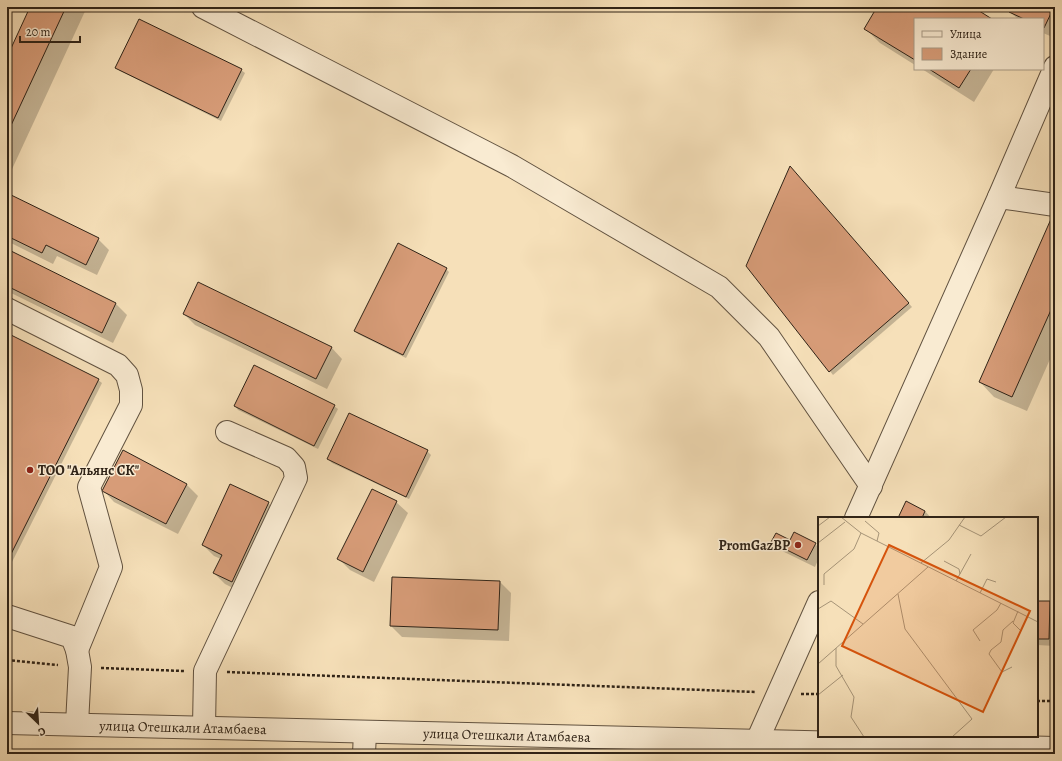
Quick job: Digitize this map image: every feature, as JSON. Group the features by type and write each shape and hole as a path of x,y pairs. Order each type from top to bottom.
{"street":[{"path":"203,7 512,166 719,287 769,337 871,486"},
{"path":"856,517 999,197 1055,66"},
{"path":"999,197 1055,205"},
{"path":"7,309 118,366 127,375 131,390 131,405 89,487 111,567 79,659 78,724"},
{"path":"204,727 205,671 296,478 294,467 286,458 227,432"},
{"path":"757,741 818,604"},
{"path":"7,616 72,637 79,659"},
{"name":"улица Отешкали Атамбаева","path":"7,723 365,732 545,745 757,741 814,748 1055,748"},
{"path":"364,754 365,732"}],"path":[{"path":"7,660 79,659 205,671 818,694"},
{"path":"1038,701 1055,702"}],"building":[{"path":"30,7 66,7 7,134 7,57"},
{"path":"877,7 973,7 990,18 914,18 914,59 864,29"},
{"path":"1011,7 1054,7 1044,28 1044,18 1022,18 1009,12"},
{"path":"139,19 242,69 218,118 115,68"},
{"path":"931,70 970,70 959,88"},
{"path":"790,166 909,303 829,372 746,266"},
{"path":"7,193 99,238 86,265 46,245 42,253 7,236"},
{"path":"1051,219 1055,221 1055,301 1012,397 979,382"},
{"path":"398,243 447,268 403,355 354,331"},
{"path":"7,249 116,303 102,333 7,286"},
{"path":"198,282 332,347 316,379 183,314"},
{"name":"ТОО \"Альянс СК\"","path":"7,333 99,379 7,562"},
{"path":"254,365 335,405 314,446 234,406"},
{"path":"349,413 428,450 406,497 327,459"},
{"path":"123,450 187,484 166,524 102,491"},
{"path":"230,484 269,502 232,582 213,573 222,555 202,545"},
{"path":"372,489 397,501 363,572 337,559"},
{"path":"906,501 925,511 922,517 898,517"},
{"path":"794,532 816,543 807,560 771,542 776,533 790,540"},
{"path":"392,577 500,581 498,630 390,626"},
{"path":"1038,601 1050,601 1049,639 1038,639"}],"place":[{"name":"ТОО \"Альянс СК\"","path":"30,470"},
{"name":"PromGazBP","path":"798,545"}]}
